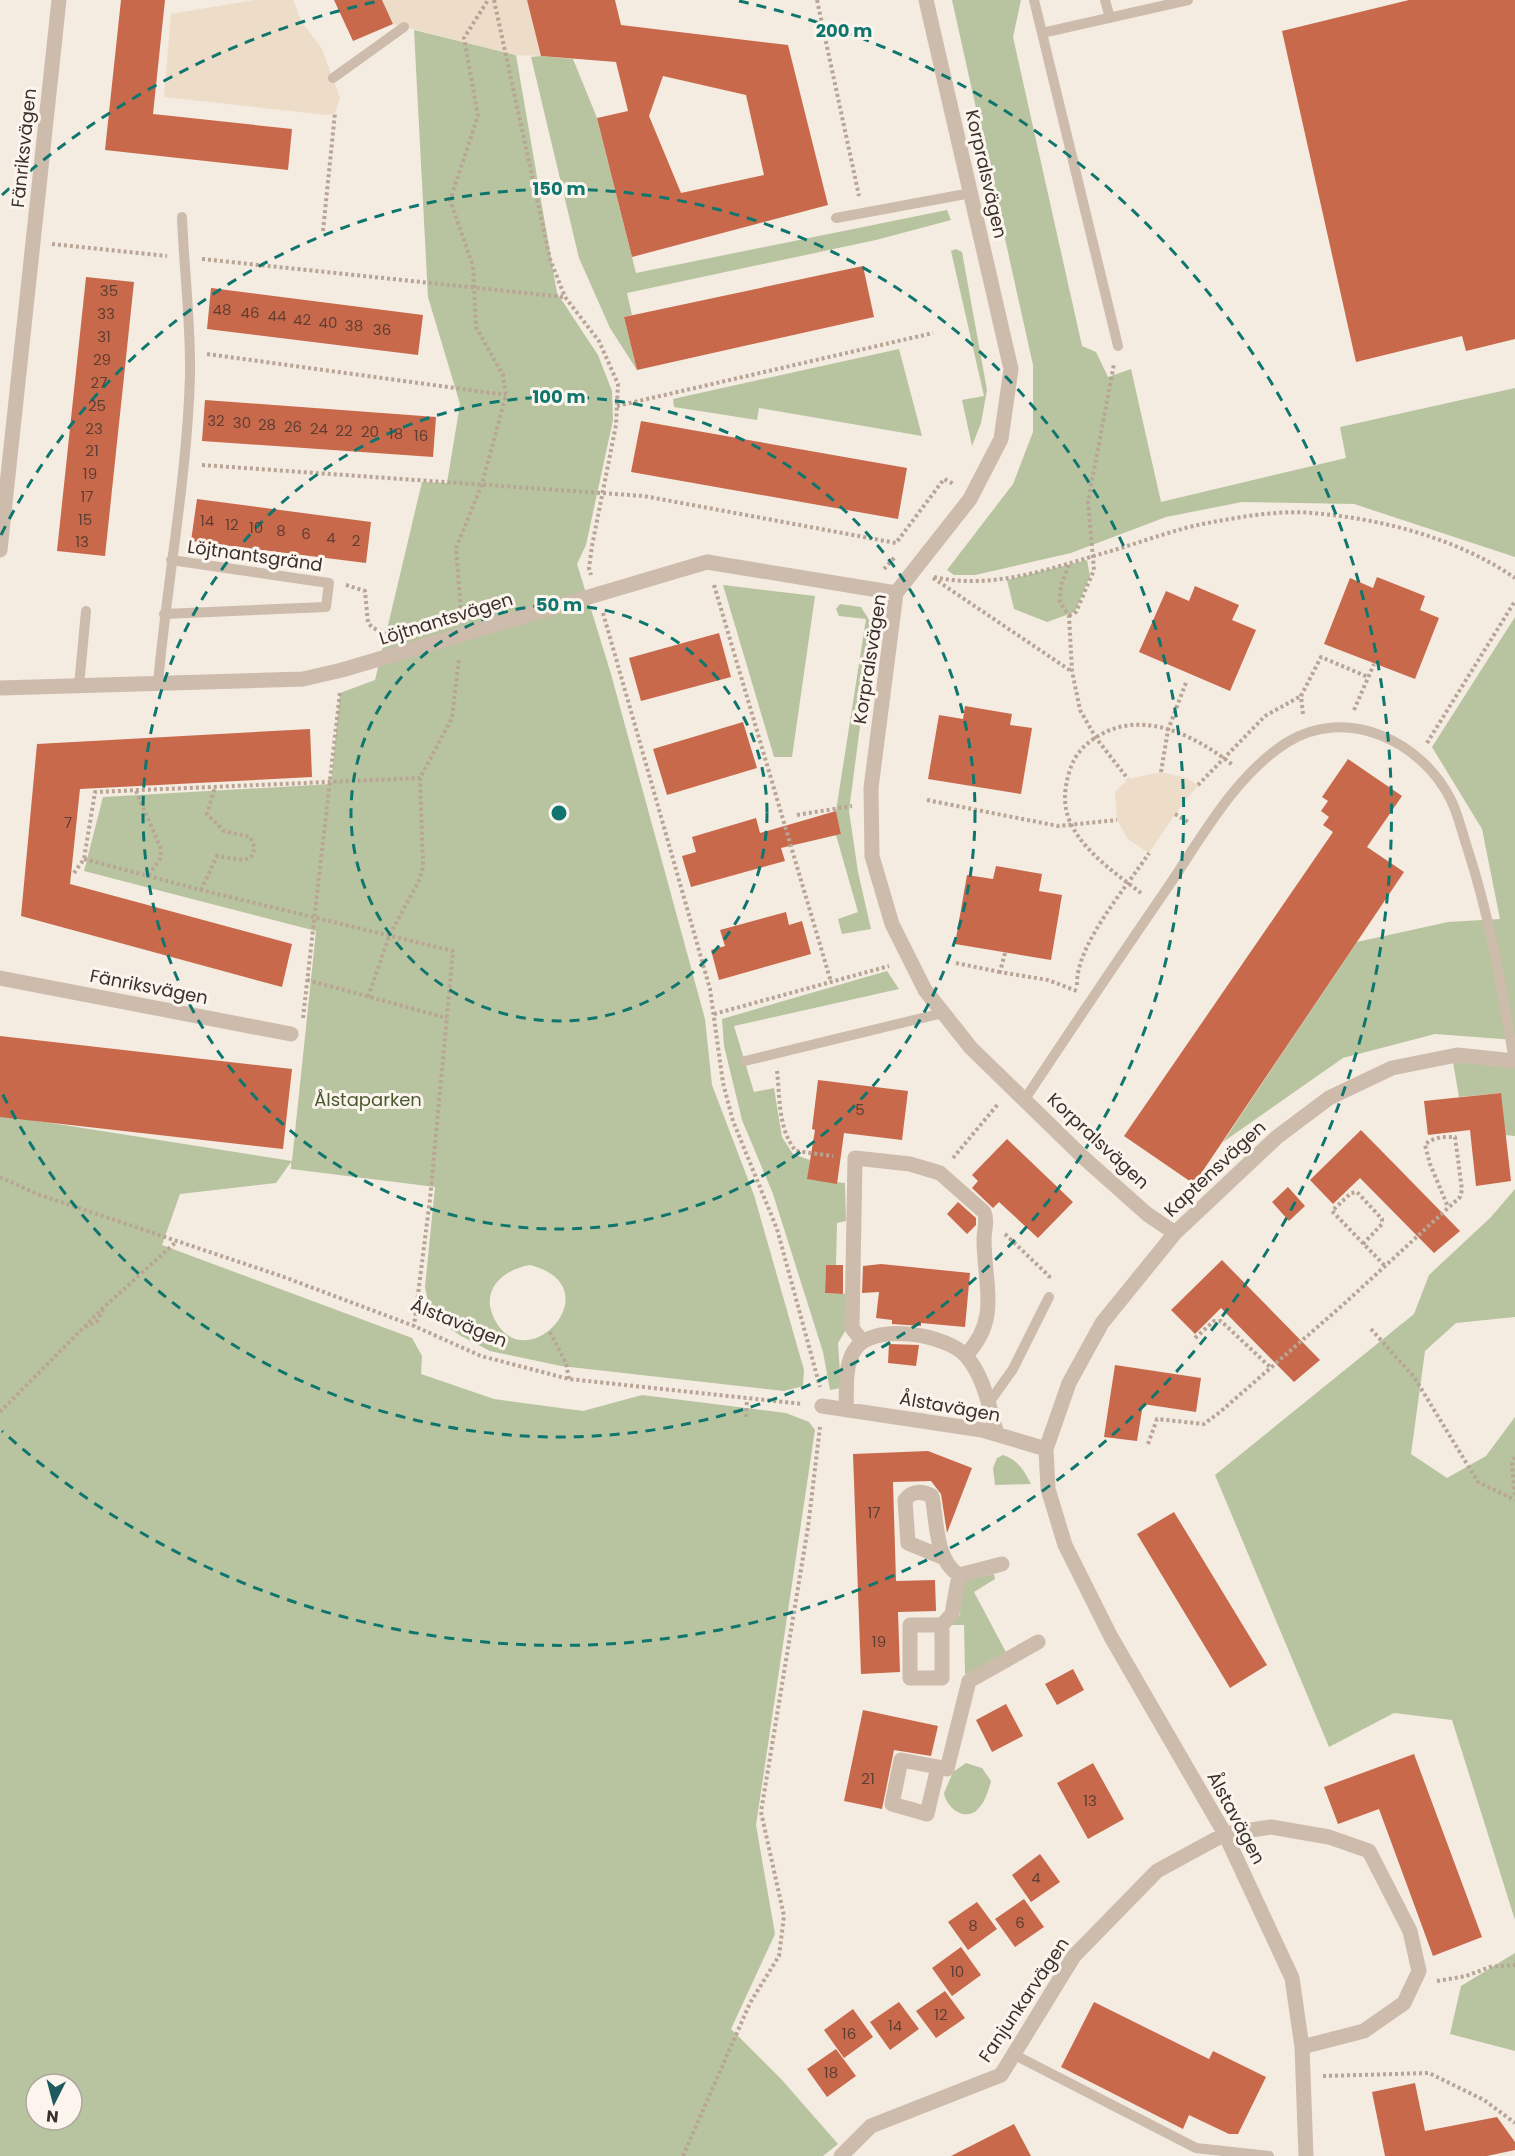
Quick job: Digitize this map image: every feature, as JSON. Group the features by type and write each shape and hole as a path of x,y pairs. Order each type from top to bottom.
{"street":[{"name":"Fänriksvägen","path":"0,550 59,0"},
{"name":"Korpralsvägen","path":"926,0 1011,369 1000,439 970,499 896,593 871,788 872,856 892,924 925,990 971,1048 1092,1165 1147,1214 1175,1233"},
{"name":"Löjtnantsvägen","path":"0,688 303,679 342,670 706,562 896,593"},
{"name":"Fänriksvägen","path":"0,978 297,1030"},
{"name":"Kaptensvägen","path":"1046,1449 1069,1383 1102,1323 1175,1233 1277,1137 1329,1098 1392,1068 1457,1054 1515,1061"},
{"path":"862,1341 852,1329 855,1158 910,1164 940,1173 986,1217 984,1239 990,1294 986,1325 979,1342 966,1355"},
{"path":"846,1410 850,1360 862,1341 882,1333 942,1339 966,1355 981,1377 997,1434"},
{"name":"Ålstavägen","path":"822,1406 997,1434 1046,1449 1048,1489 1065,1545 1111,1637 1226,1834 1292,1978 1302,2047 1301,2077 1306,2156"},
{"path":"942,1557 951,1570 959,1575 1002,1564"},
{"path":"942,1678 942,1625 952,1614 959,1575"},
{"path":"942,1625 910,1625 910,1678 969,1681 1038,1642"},
{"path":"938,1767 947,1769 969,1681"},
{"name":"Fanjunkarvägen","path":"841,2156 871,2126 1001,2075 1074,1956 1156,1870 1226,1834 1271,1827 1329,1837 1369,1851 1410,1931 1419,1971 1404,2003 1364,2031 1302,2047"}],"lane":[{"path":"1034,0 1118,346"},
{"path":"1105,0 1110,18"},
{"path":"1042,33 1188,0"},
{"path":"333,78 404,27"},
{"path":"836,218 971,193"},
{"name":"Löjtnantsgränd","path":"158,683 164,614 184,464 190,352 182,217"},
{"name":"Löjtnantsgränd","path":"164,614 326,607 329,583 171,560"},
{"path":"79,686 86,611"},
{"name":"Korpralsvägen","path":"1025,1099 1219,811 1248,777 1287,742 1322,729 1365,728 1393,740 1428,765 1451,800 1476,874 1499,969 1515,1061"},
{"path":"745,1061 944,1013"},
{"path":"988,1404 1013,1369 1049,1297"},
{"path":"1013,2054 1196,2148 1269,2156"}],"path":[{"path":"368,997 390,934 420,879 423,866 420,778 452,718 461,634 456,548 482,483 506,395 502,375 476,327 472,287 473,266 450,198 478,116 464,38 488,0"},
{"path":"494,0 550,259 565,297 599,340 618,384 617,406 589,568"},
{"path":"817,0 862,212"},
{"path":"323,231 335,113"},
{"path":"33,242 565,297"},
{"path":"617,406 933,333"},
{"path":"1069,616 1076,612 1094,570 1091,557 1088,502 1118,346"},
{"path":"190,352 506,395"},
{"path":"184,464 644,496 896,543 944,479 954,485"},
{"path":"1072,671 931,576 956,582 991,581 1069,564 1211,522 1262,515 1312,512 1382,523 1443,541 1515,578"},
{"path":"706,562 831,982"},
{"path":"1069,564 1061,585 1060,602 1069,616 1072,671 1080,711 1096,738 1128,779"},
{"path":"329,583 362,588 365,591 368,623 393,639"},
{"path":"1418,758 1515,601"},
{"path":"604,616 710,989 723,1083 733,1121 777,1229 810,1342 822,1406 808,1527 761,1812 784,1916 779,1956 750,2003 683,2156"},
{"path":"1304,736 1301,696 1321,657 1368,677"},
{"path":"1346,729 1374,664"},
{"path":"297,1030 307,980 342,670"},
{"path":"1161,772 1168,729 1187,680"},
{"path":"1198,785 1265,716 1301,696"},
{"path":"1155,905 1099,859 1071,823 1064,797 1066,781 1074,758 1096,738 1115,726 1136,725 1179,732 1224,757 1248,777"},
{"path":"74,873 84,858 95,792 420,778"},
{"path":"201,890 217,856 244,860 254,853 255,845 250,837 224,831 207,814 215,787"},
{"path":"136,791 161,849 160,860 148,876"},
{"path":"927,800 1058,826 1117,820"},
{"path":"797,816 856,805"},
{"path":"1077,991 1077,973 1081,957 1127,883 1149,853"},
{"path":"84,858 314,919 390,934 453,951 430,1199 414,1326"},
{"path":"1000,972 1005,952"},
{"path":"714,1014 910,960"},
{"path":"956,963 1048,980 1095,995"},
{"path":"307,980 447,1018"},
{"path":"775,1054 783,1123 789,1142 796,1151 855,1158"},
{"path":"940,1173 1012,1087"},
{"path":"1148,1444 1157,1419 1204,1424 1271,1368 1460,1197 1462,1190 1455,1137 1441,1137 1425,1145 1448,1207"},
{"name":"Ålstavägen","path":"0,1177 37,1194 284,1277 414,1326 481,1356 569,1379 822,1406"},
{"path":"1363,1244 1382,1224 1382,1219 1357,1192 1351,1193 1332,1211 1363,1244 1384,1266"},
{"path":"986,1217 1049,1276 1049,1297"},
{"path":"0,1412 82,1328 176,1242"},
{"path":"1195,1338 1214,1321 1221,1321 1271,1368"},
{"path":"1371,1329 1414,1377 1478,1482 1515,1499 1512,1465 1515,1457"},
{"path":"550,1332 566,1363 569,1379"},
{"path":"746,1417 747,1399"},
{"path":"1466,1976 1490,1967 1515,1965"},
{"path":"1301,2077 1429,2073 1484,2100 1515,2123"}],"green space":[{"path":"952,0 1021,0 1013,37 1082,346 1096,352 1108,377 1131,369 1161,502 1346,458 1340,427 1515,388 1515,557 1354,504 1242,502 1166,517 1071,553 975,575 954,575 947,570 1013,484 1033,432 1033,365"},
{"name":"Ålstaparken","path":"414,30 516,55 557,293 598,355 612,391 613,420 586,545 577,564 611,674 705,1019 712,1085 754,1195 804,1370 803,1386 784,1391 561,1366 490,1351 461,1336 431,1316 425,1287 435,1187 291,1169 291,1162 276,1183 180,1194 162,1245 412,1338 422,1356 421,1374 494,1399 583,1411 642,1395 786,1413 809,1422 815,1430 756,1825 775,1934 731,2029 782,2080 838,2144 823,2156 0,2156 0,1115 292,1161 316,931 84,871 103,797 331,784 340,693 375,680 422,482 447,483 460,404 428,297","holes":["530,1265 554,1276 565,1292 564,1309 555,1325 541,1336 524,1340 507,1335 493,1316 490,1306 490,1297 498,1282 512,1271"]},
{"path":"531,57 573,59 597,118 636,273 947,210 951,220 876,240 627,293 632,315 624,317 637,370 610,328 579,258"},
{"path":"956,249 962,252 987,390 981,423 972,446 962,400 984,396 951,251"},
{"path":"899,349 922,436 759,408 757,420 674,407 673,399"},
{"path":"1087,560 1090,576 1075,612 1047,622 1014,609 1007,580"},
{"path":"723,585 815,596 792,757 774,757"},
{"path":"840,604 861,607 873,626 849,811 858,872 871,929 842,934 838,919 858,912 836,835 841,834 836,811 866,619 839,616 836,609"},
{"path":"1515,617 1515,1040 1435,1034 1343,1058 1223,1142 1357,942 1448,922 1500,919 1482,829 1432,747"},
{"path":"887,971 899,989 734,1026 754,1092 774,1088 782,1137 793,1154 810,1160 808,1179 845,1183 846,1221 837,1223 836,1265 826,1266 825,1293 847,1294 847,1328 838,1343 841,1388 830,1390 823,1352 773,1194 742,1120 724,1046 722,1019"},
{"path":"1453,1062 1515,1065 1515,1136 1505,1135 1500,1093 1459,1097"},
{"path":"1515,1189 1515,1317 1456,1323 1425,1351 1411,1454 1447,1478 1486,1456 1515,1417 1515,1920 1452,1720 1394,1713 1329,1747 1215,1475 1414,1314 1429,1275 1491,1217"},
{"path":"1003,1455 1020,1466 1031,1484 995,1485 993,1468 997,1458"},
{"path":"994,1574 995,1579 974,1592 1008,1656 975,1672 965,1674 964,1625 951,1625 960,1615 961,1581"},
{"path":"966,1763 982,1768 991,1781 982,1804 971,1814 955,1811 948,1803 944,1793 953,1772"},
{"path":"1515,1953 1515,2051 1450,2034 1461,1986"}],"shaded area":[{"path":"254,0 293,0 301,21 322,49 340,98 335,113 328,115 164,97 171,14"},
{"path":"382,0 527,0 541,56 516,55 393,24"},
{"path":"1161,772 1186,778 1198,785 1149,853 1128,839 1117,820 1115,792 1128,779"}],"building":[{"path":"121,0 165,0 153,114 292,129 288,170 105,150"},
{"path":"334,0 382,0 393,24 353,41"},
{"path":"527,0 615,0 621,25 788,45 828,205 632,257 597,118 628,111 616,62 541,56","holes":["663,76 746,95 764,175 681,193 649,116"]},
{"path":"1409,0 1515,0 1515,339 1466,351 1462,336 1356,362 1282,31"},
{"path":"863,266 874,317 637,370 624,317"},
{"path":"86,277 134,282 105,556 57,551"},
{"path":"211,288 423,315 418,355 207,329"},
{"path":"205,400 436,417 433,457 202,441"},
{"path":"641,421 907,468 898,519 631,472"},
{"path":"197,499 371,522 366,563 191,541"},
{"path":"1377,577 1425,596 1420,610 1439,618 1415,679 1324,644 1350,578 1373,588"},
{"path":"1195,586 1239,605 1232,620 1256,630 1230,691 1139,652 1166,591 1189,601"},
{"path":"719,633 731,677 641,701 629,658"},
{"path":"965,706 1012,714 1010,725 1032,728 1021,794 928,779 939,715 963,719"},
{"path":"743,722 757,768 667,795 653,749"},
{"path":"310,729 312,777 80,789 70,884 292,944 282,987 21,916 37,744"},
{"path":"1348,759 1402,796 1367,847 1404,872 1194,1184 1124,1136 1333,832 1323,825 1329,817 1321,811 1328,801 1322,797"},
{"path":"836,811 841,834 781,848 785,861 691,887 682,856 696,852 692,837 756,818 760,833"},
{"path":"996,866 1042,874 1039,891 1062,895 1051,960 955,944 967,875 993,879"},
{"path":"786,912 789,925 802,921 811,954 719,980 711,950 725,946 720,930"},
{"path":"0,1036 292,1069 283,1149 0,1117"},
{"path":"818,1080 908,1091 902,1140 844,1133 837,1184 807,1179 815,1130 812,1129"},
{"path":"1501,1093 1511,1181 1476,1186 1470,1130 1428,1135 1424,1101"},
{"path":"1361,1130 1460,1231 1434,1253 1360,1178 1333,1204 1310,1180"},
{"path":"1007,1139 1073,1202 1038,1238 999,1202 993,1208 972,1188 978,1181 972,1175"},
{"path":"1288,1187 1305,1206 1289,1221 1272,1202"},
{"path":"958,1202 976,1218 976,1225 967,1234 947,1214"},
{"path":"1222,1260 1320,1360 1294,1382 1221,1308 1195,1334 1171,1310"},
{"path":"881,1264 970,1273 965,1327 921,1323 921,1326 892,1324 892,1320 876,1318 879,1292 862,1293 863,1266"},
{"path":"826,1265 843,1265 843,1294 825,1293"},
{"path":"889,1344 919,1345 916,1366 888,1363"},
{"path":"1115,1365 1201,1378 1196,1412 1143,1404 1137,1441 1104,1437"},
{"path":"928,1451 972,1468 947,1533 941,1494 931,1481 893,1482 896,1581 935,1580 936,1611 898,1612 900,1672 861,1674 853,1454"},
{"path":"1174,1512 1267,1665 1230,1688 1137,1534"},
{"path":"1073,1669 1084,1690 1057,1705 1045,1684"},
{"path":"1006,1704 1023,1736 992,1752 976,1720"},
{"path":"863,1710 938,1726 931,1756 894,1750 882,1809 844,1801"},
{"path":"1414,1754 1482,1937 1433,1956 1379,1809 1338,1824 1324,1787"},
{"path":"1093,1763 1124,1819 1088,1839 1057,1783"},
{"path":"1040,1854 1060,1882 1031,1902 1012,1875"},
{"path":"1024,1899 1044,1927 1015,1947 995,1919"},
{"path":"977,1902 997,1929 968,1950 948,1922"},
{"path":"961,1947 981,1975 952,1996 932,1968"},
{"path":"945,1991 965,2018 936,2038 916,2011"},
{"path":"899,2002 919,2029 890,2050 870,2022"},
{"path":"1094,2002 1209,2059 1213,2051 1266,2077 1238,2134 1229,2134 1189,2115 1183,2129 1061,2067"},
{"path":"853,2009 873,2037 844,2058 824,2030"},
{"path":"836,2049 856,2076 827,2097 807,2069"},
{"path":"1415,2083 1425,2131 1497,2117 1515,2142 1515,2150 1487,2156 1385,2156 1372,2092"},
{"path":"1014,2124 1031,2156 951,2156"}]}
